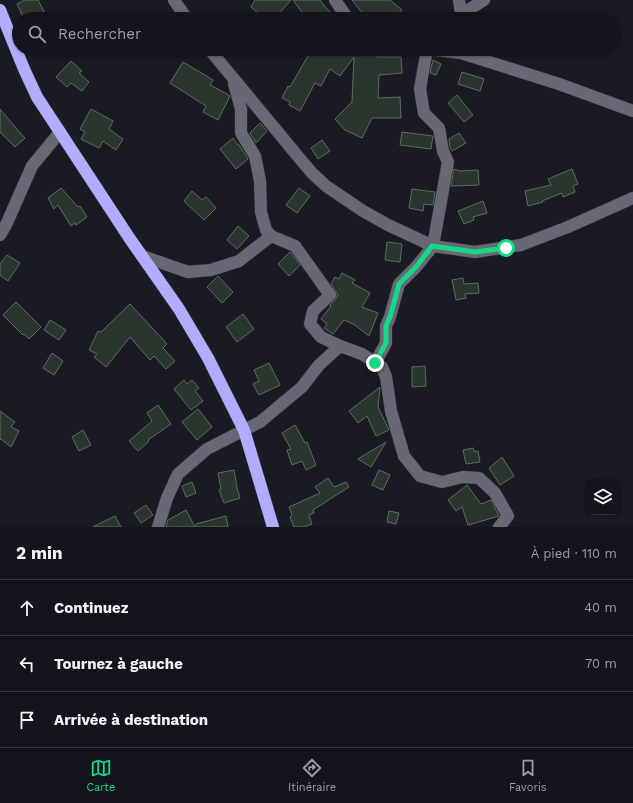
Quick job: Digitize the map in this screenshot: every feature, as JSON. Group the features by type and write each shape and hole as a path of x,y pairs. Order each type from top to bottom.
{"highway":[{"path":"0,10 12,40"},
{"path":"19,56 37,97 142,256 179,309 208,358 244,430 273,527"}],"street":[{"path":"174,0 182,12"},
{"path":"335,0 343,12"},
{"path":"459,0 461,12"},
{"path":"468,12 484,0"},
{"path":"215,56 304,164 326,186 363,211 432,246 475,252 521,245 568,228 633,198"},
{"path":"375,363 386,343 386,326 399,284 416,267 432,246 448,162 443,151 439,128 424,113 420,89 426,56"},
{"path":"476,56 633,111"},
{"path":"232,77 241,109 241,133 255,156 260,181 261,212 266,230 271,236 295,246 330,295 313,311 310,324 321,337 362,354 382,367 386,377 391,412 404,456 420,476 442,482 463,477 478,478 495,493 508,516 499,527"},
{"path":"0,235 6,225 32,166 60,132"},
{"path":"142,256 188,272 211,270 239,261 271,236"},
{"path":"158,527 167,498 178,474 207,449 260,422 302,387 319,365 340,346"}],"building":[{"path":"25,0 38,0 44,12 21,12 17,4"},
{"path":"255,0 291,0 280,12 257,12 251,7"},
{"path":"293,0 320,0 330,12 302,12"},
{"path":"352,0 390,0 402,10 400,12 361,12"},
{"path":"308,56 401,57 402,73 379,75 378,98 400,97 401,118 372,118 362,138 345,130 335,119 352,102 354,57 340,76 330,69 321,86 315,83 300,111 289,105 290,102 282,98 288,86 290,87"},
{"path":"433,60 441,64 436,75 430,73"},
{"path":"71,61 82,71 79,73 89,82 82,91 71,83 67,87 56,77"},
{"path":"183,62 213,80 210,85 230,96 218,120 203,112 206,106 170,83"},
{"path":"462,72 484,79 480,91 458,84"},
{"path":"457,95 473,115 464,122 448,103"},
{"path":"0,109 25,138 15,147 0,132"},
{"path":"91,109 113,121 109,129 123,139 116,150 103,141 99,148 81,139 85,132 80,129"},
{"path":"260,123 267,131 256,143 250,133"},
{"path":"402,132 433,136 431,149 400,145"},
{"path":"459,133 466,143 452,151 449,139"},
{"path":"233,138 248,159 236,169 220,149"},
{"path":"322,140 330,151 318,159 311,148"},
{"path":"454,169 460,171 478,170 479,185 451,186"},
{"path":"572,169 578,184 573,186 575,192 563,197 562,193 542,201 543,202 528,206 525,191 551,185 548,179"},
{"path":"61,188 78,207 80,206 87,217 76,225 75,223 71,226 58,205 54,209 48,198"},
{"path":"299,188 310,196 297,213 286,205"},
{"path":"412,189 435,192 433,205 424,204 423,211 409,208"},
{"path":"192,191 202,200 206,197 216,208 204,220 184,201"},
{"path":"483,201 487,213 473,217 474,220 464,224 458,211"},
{"path":"238,226 249,236 237,249 227,240"},
{"path":"387,242 402,244 400,262 385,260"},
{"path":"290,252 300,265 289,276 278,264"},
{"path":"7,255 20,263 8,281 0,275 0,264"},
{"path":"342,273 355,280 352,283 370,293 362,307 378,313 369,336 355,325 344,320 333,334 324,328 327,324 321,319 338,295 331,284 335,277 339,279"},
{"path":"218,276 233,292 222,303 207,287"},
{"path":"463,278 464,284 478,283 479,293 465,294 466,298 456,300 452,280"},
{"path":"16,302 41,327 29,339 3,315"},
{"path":"130,304 167,344 163,348 175,361 166,369 154,356 150,360 130,337 106,367 94,357 97,354 89,350 98,331 101,332"},
{"path":"243,314 254,329 237,342 226,327"},
{"path":"50,320 66,330 59,340 44,330"},
{"path":"52,353 63,361 54,375 43,368"},
{"path":"269,363 280,385 259,395 253,384 259,381 254,370"},
{"path":"425,366 426,386 412,387 412,367"},
{"path":"184,380 187,384 192,380 199,388 195,391 203,401 191,410 174,389"},
{"path":"380,387 378,407 389,430 376,436 367,416 358,423 349,411"},
{"path":"158,405 171,424 148,440 149,441 138,451 129,441 152,421 147,413"},
{"path":"198,409 212,427 197,440 182,422"},
{"path":"0,411 15,422 11,427 19,431 11,447 1,439 0,440"},
{"path":"295,425 305,443 307,442 316,465 306,470 302,461 292,465 287,450 291,449 282,433"},
{"path":"83,430 91,445 79,451 72,437"},
{"path":"386,442 371,467 358,459"},
{"path":"473,448 475,452 478,451 480,462 466,464 463,450"},
{"path":"502,457 514,476 500,485 489,468"},
{"path":"234,470 240,498 224,503 219,490 221,489 218,473"},
{"path":"379,470 390,475 383,490 372,485"},
{"path":"328,478 334,487 346,482 349,487 313,510 314,513 309,515 312,524 304,527 294,527 290,517 292,515 289,507 320,493 315,487"},
{"path":"192,482 196,493 186,497 182,486"},
{"path":"467,485 481,504 491,500 499,516 468,525 462,507 456,511 448,500"},
{"path":"146,505 153,515 141,523 134,513"},
{"path":"186,510 195,527 166,527 168,520"},
{"path":"389,511 399,513 396,524 387,522"},
{"path":"115,516 121,527 93,527"},
{"path":"226,516 228,527 196,527 196,524"}],"route":[{"path":"375,363 386,343 386,326 399,284 416,267 432,246 475,252 506,248"}]}
